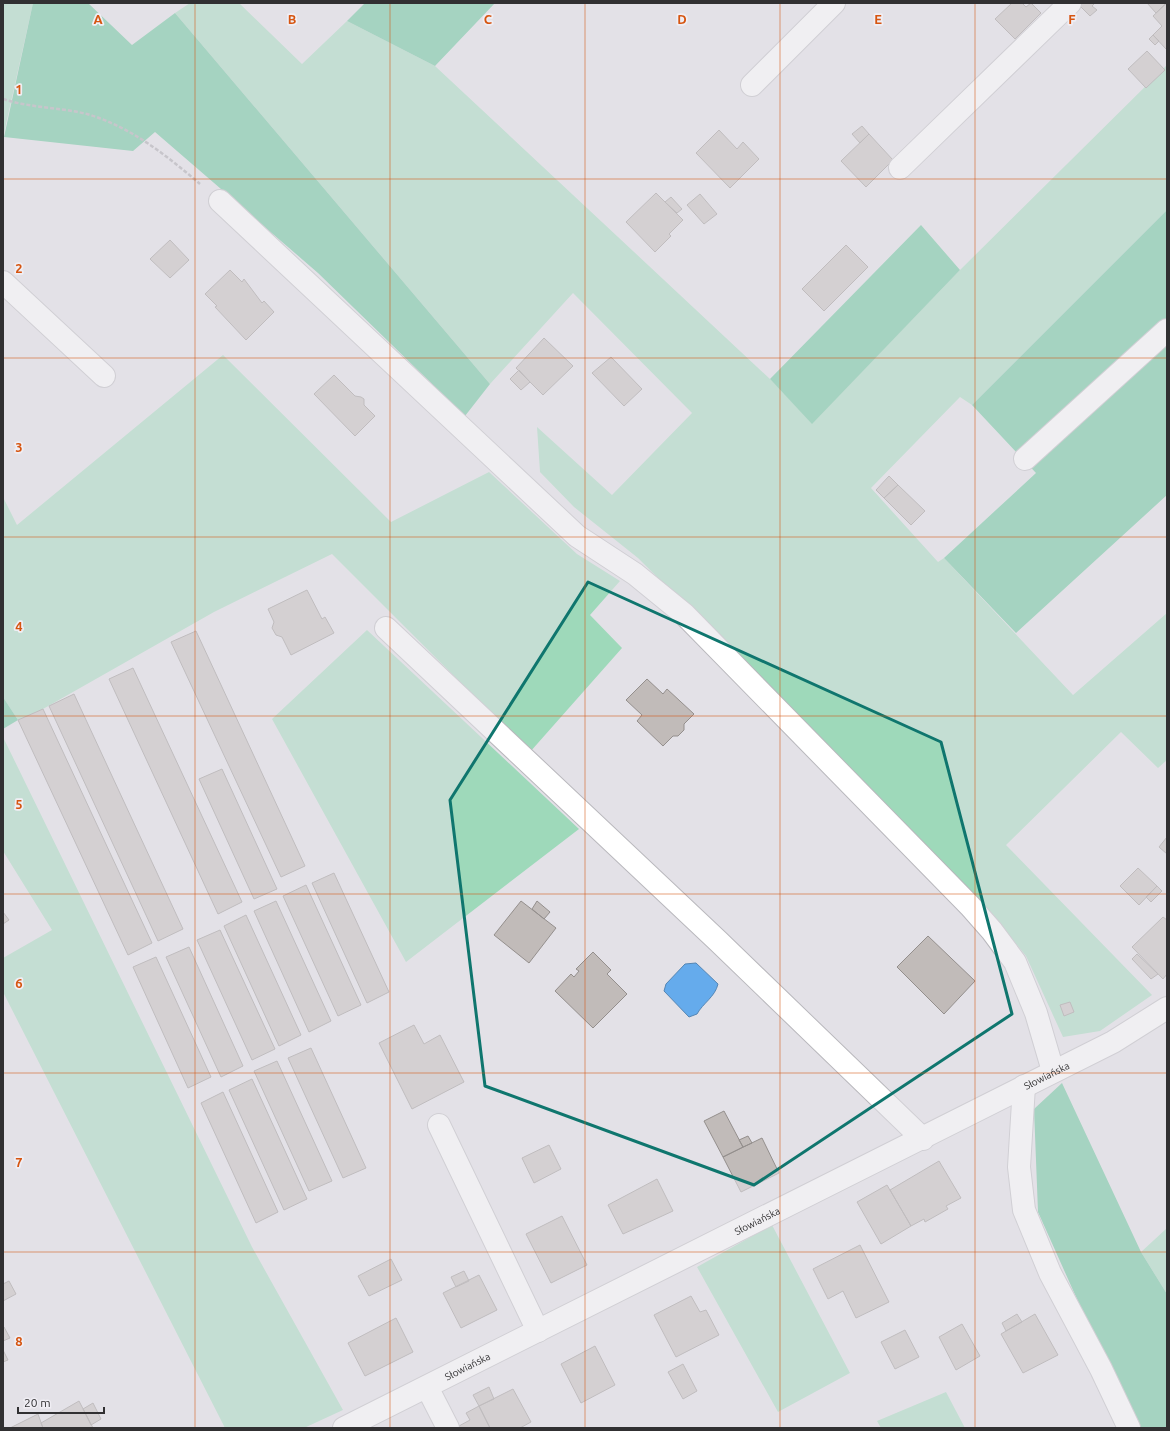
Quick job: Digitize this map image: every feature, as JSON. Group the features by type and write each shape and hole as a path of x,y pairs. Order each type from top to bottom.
{"street":[{"path":"752,85 834,3"},
{"path":"900,168 1070,3"},
{"path":"220,201 577,536 635,574 684,614 970,906 992,930 1015,962 1036,1013 1053,1071"},
{"path":"3,282 104,376"},
{"path":"1025,459 1167,330"},
{"path":"386,628 718,941 923,1139"},
{"name":"Słowiańska","path":"344,1428 923,1139 1053,1071 1114,1042 1167,1008"},
{"path":"1024,1086 1019,1167 1024,1210 1050,1273 1101,1369 1129,1428"},
{"path":"439,1125 538,1331"},
{"path":"427,1386 448,1428"}],"path":[{"path":"3,99 88,115 132,132 166,155 220,201"}],"highlighted area":[{"path":"588,582 941,742 1012,1014 754,1185 485,1086 450,800"}],"green space":[{"path":"3,3 33,3 3,138"},
{"path":"33,3 88,3 132,45 175,13 490,384 465,416 318,273 155,132 133,151 4,137"},
{"path":"190,3 239,3 302,64 347,21 435,66 770,379 812,423 960,270 1167,65 1167,210 972,405 960,397 871,488 938,562 944,558 1073,695 1167,613 1167,760 1158,768 1121,732 1006,845 1152,995 1100,1031 1063,1037 1026,956 980,900 638,558 574,507 540,472 537,427 612,495 692,413 573,293 490,384 175,13"},
{"path":"365,3 495,3 435,66 347,21"},
{"path":"1167,210 1167,495 1016,633 944,558 1036,473 972,405"},
{"path":"921,225 960,270 812,424 770,379"},
{"path":"223,355 391,522 489,472 577,554 620,581 590,615 622,648 530,752 332,554 214,612 43,709 18,720 3,697 3,497 17,525"},
{"path":"367,630 579,829 406,962 272,719"},
{"path":"3,697 18,720 3,729"},
{"path":"3,737 252,1247 343,1410 304,1428 225,1428 3,992 3,958 52,930 3,851"},
{"path":"1062,1083 1141,1252 1167,1294 1167,1428 1139,1428 1081,1308 1038,1212 1034,1109"},
{"path":"772,1225 850,1373 778,1412 697,1267"},
{"path":"1167,1228 1167,1294 1141,1252"},
{"path":"946,1392 965,1428 881,1428 877,1421"}],"water":[{"path":"696,963 718,984 712,996 702,1006 697,1014 689,1017 664,991 666,984 685,964"}],"building":[{"path":"1012,3 1022,3 1026,7 1031,3 1041,13 1015,39 995,19"},
{"path":"1083,3 1095,3 1092,6 1097,10 1090,16 1080,6"},
{"path":"1147,3 1166,3 1156,13"},
{"path":"1167,3 1166,49 1153,35 1162,26 1153,16"},
{"path":"1153,35 1159,41 1155,45 1149,39"},
{"path":"1147,51 1165,70 1146,88 1128,69"},
{"path":"862,126 869,134 860,143 852,134"},
{"path":"719,130 737,149 743,142 759,159 730,188 696,153"},
{"path":"869,134 893,160 866,187 841,161"},
{"path":"656,193 683,220 669,234 671,236 655,252 626,222"},
{"path":"700,194 717,214 704,224 687,205"},
{"path":"671,197 682,209 677,213 665,202"},
{"path":"170,240 189,260 170,278 150,259"},
{"path":"846,245 868,267 824,311 802,289"},
{"path":"230,270 242,282 244,279 262,303 264,301 274,312 246,340 205,294"},
{"path":"544,338 573,366 543,395 516,368"},
{"path":"611,357 642,389 624,406 592,373"},
{"path":"519,370 530,382 521,390 510,379"},
{"path":"334,375 355,396 364,399 364,405 375,416 355,436 314,394"},
{"path":"889,476 898,485 884,498 876,490"},
{"path":"898,485 925,511 911,525 884,498"},
{"path":"307,590 322,619 325,617 334,633 291,655 282,637 276,635 272,628 274,622 268,609"},
{"path":"196,631 305,866 281,877 171,642"},
{"path":"133,668 242,902 218,914 109,679"},
{"path":"647,679 663,694 667,689 694,714 684,724 684,730 678,736 673,736 663,746 637,721 642,715 626,700"},
{"path":"74,694 183,929 158,941 49,706"},
{"path":"43,709 152,943 128,955 18,720"},
{"path":"222,769 277,889 254,899 199,779"},
{"path":"1167,837 1167,854 1159,847"},
{"path":"1138,868 1157,886 1139,905 1120,886"},
{"path":"334,873 389,992 367,1003 312,883"},
{"path":"306,885 361,1005 338,1016 283,896"},
{"path":"1157,886 1162,891 1151,902 1146,897"},
{"path":"276,901 331,1021 309,1032 254,911"},
{"path":"521,901 556,928 529,963 494,935"},
{"path":"537,901 550,912 544,919 532,909"},
{"path":"3,912 9,920 3,924"},
{"path":"246,915 301,1035 279,1046 224,926"},
{"path":"1163,917 1167,920 1167,974 1163,979 1132,947"},
{"path":"220,930 275,1049 252,1060 197,940"},
{"path":"928,936 975,981 944,1014 897,967"},
{"path":"189,947 243,1066 221,1077 166,957"},
{"path":"593,952 611,970 607,974 627,994 593,1028 555,991 571,974 574,977 579,971 576,969"},
{"path":"1137,954 1158,974 1151,979 1132,959"},
{"path":"156,957 211,1077 188,1088 133,967"},
{"path":"1070,1002 1074,1012 1064,1016 1060,1005"},
{"path":"414,1025 424,1044 440,1035 464,1082 412,1109 379,1043"},
{"path":"311,1048 366,1168 343,1178 288,1058"},
{"path":"277,1061 332,1181 309,1191 254,1071"},
{"path":"252,1079 307,1199 284,1210 229,1090"},
{"path":"223,1092 278,1212 256,1223 201,1103"},
{"path":"724,1111 743,1147 723,1157 704,1121"},
{"path":"748,1136 752,1143 743,1147 739,1140"},
{"path":"762,1138 779,1173 741,1192 723,1157"},
{"path":"549,1145 561,1169 534,1183 522,1158"},
{"path":"939,1161 961,1198 946,1206 948,1209 925,1222 924,1219 911,1226 890,1190"},
{"path":"657,1179 673,1211 623,1234 608,1205"},
{"path":"887,1185 911,1226 881,1244 857,1202"},
{"path":"562,1216 587,1265 551,1283 526,1234"},
{"path":"860,1245 889,1302 856,1318 843,1291 828,1299 813,1269"},
{"path":"391,1259 402,1280 369,1296 358,1276"},
{"path":"464,1271 469,1281 456,1287 451,1277"},
{"path":"479,1275 497,1310 461,1328 443,1293"},
{"path":"9,1281 16,1294 3,1301 3,1284"},
{"path":"691,1296 700,1312 706,1310 719,1335 676,1357 654,1315"},
{"path":"1017,1314 1022,1322 1006,1331 1002,1323"},
{"path":"1035,1314 1058,1355 1023,1373 1001,1334"},
{"path":"396,1318 413,1352 365,1376 348,1343"},
{"path":"962,1324 980,1356 956,1370 939,1337"},
{"path":"4,1327 10,1338 3,1341 3,1328"},
{"path":"905,1330 919,1357 895,1369 881,1342"},
{"path":"595,1346 615,1385 581,1403 561,1364"},
{"path":"3,1350 8,1360 3,1362"},
{"path":"683,1364 697,1391 683,1399 668,1372"},
{"path":"489,1387 494,1399 479,1406 473,1395"},
{"path":"513,1389 531,1422 520,1428 490,1428 479,1406"},
{"path":"79,1401 93,1428 43,1428 41,1423"},
{"path":"93,1403 101,1419 91,1425 83,1409"},
{"path":"479,1406 490,1428 459,1428 459,1426 470,1420 466,1413"},
{"path":"38,1414 43,1428 10,1428"}]}
